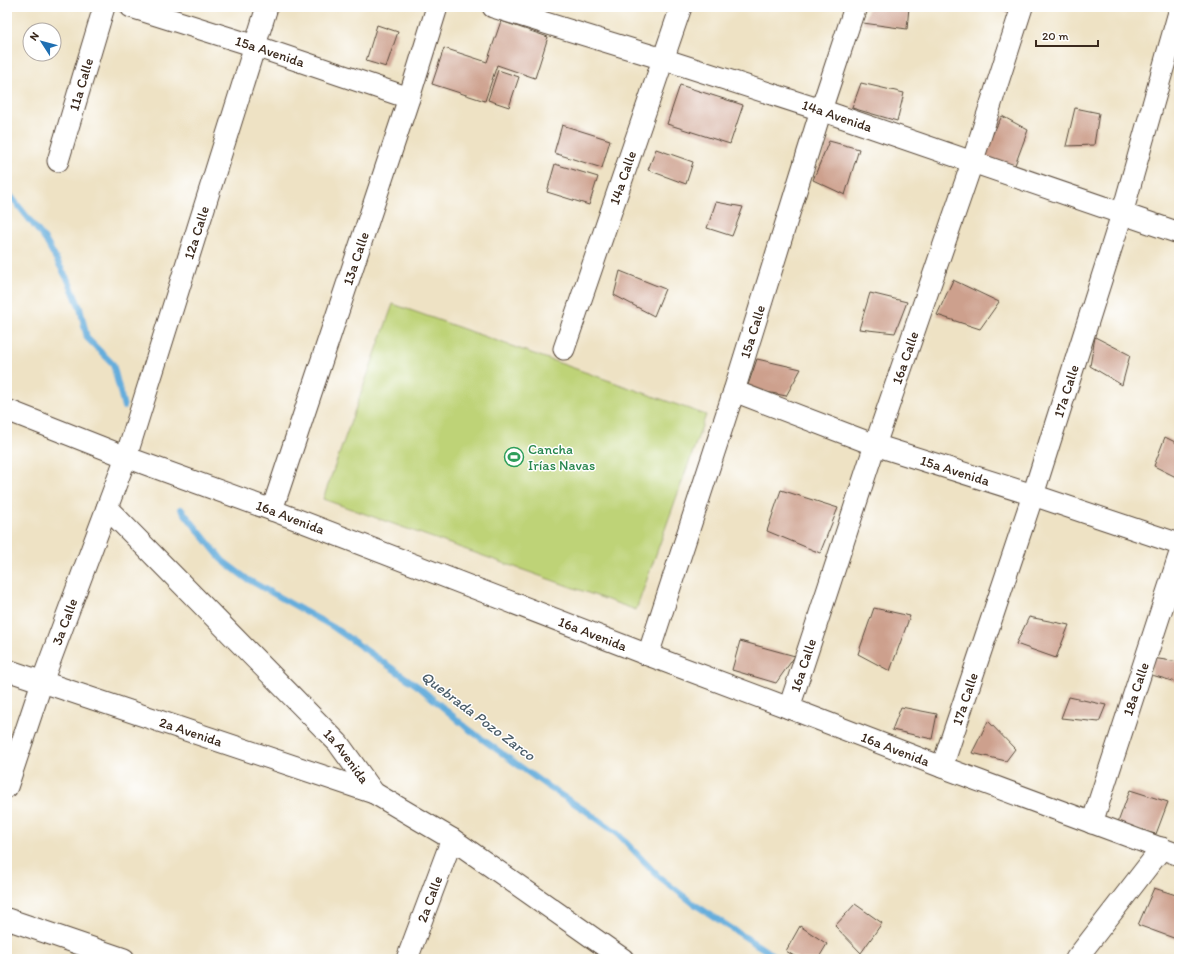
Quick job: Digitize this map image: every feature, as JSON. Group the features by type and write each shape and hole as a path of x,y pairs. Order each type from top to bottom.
{"street":[{"name":"11a Calle","path":"58,161 104,7"},
{"name":"15a Avenida","path":"131,7 255,46 409,98"},
{"name":"12a Calle","path":"126,457 267,7"},
{"name":"13a Calle","path":"272,510 409,98 437,7"},
{"name":"14a Avenida","path":"493,7 663,59 821,110 1179,233"},
{"name":"14a Calle","path":"564,349 681,7"},
{"name":"15a Calle","path":"648,655 734,391 821,110 855,7"},
{"name":"16a Calle","path":"789,708 875,445 972,163 1022,7"},
{"name":"17a Calle","path":"942,767 1033,495 1122,214 1179,12"},
{"name":"15a Avenida","path":"734,391 875,445 1033,495 1179,544"},
{"name":"16a Avenida","path":"7,410 126,457 272,510 942,767 1171,851"},
{"name":"3a Calle","path":"7,787 42,682 126,457"},
{"name":"1a Avenida","path":"108,508 338,743 374,793 452,840 623,959"},
{"name":"18a Calle","path":"1092,823 1179,556"},
{"name":"2a Avenida","path":"7,670 374,793"},
{"name":"2a Calle","path":"407,959 452,840"},
{"path":"1076,959 1171,851"},
{"path":"7,918 124,959"}],"green space":[{"name":"Cancha Irías Navas","path":"393,304 706,415 636,610 323,499"}],"building":[{"path":"869,7 909,7 907,29 863,23"},
{"path":"992,7 1010,7 1008,13"},
{"path":"501,21 548,37 535,78 497,65 485,101 432,84 444,48 487,62"},
{"path":"377,25 398,32 386,67 366,61"},
{"path":"498,70 519,77 509,107 488,100"},
{"path":"861,83 904,93 897,121 852,108"},
{"path":"680,85 743,105 730,144 667,124"},
{"path":"1075,108 1099,113 1094,145 1066,146"},
{"path":"1002,116 1028,130 1015,165 980,159"},
{"path":"562,125 610,140 602,168 554,153"},
{"path":"829,141 859,149 845,195 813,180"},
{"path":"656,149 693,162 686,184 648,170"},
{"path":"555,164 598,177 589,205 547,192"},
{"path":"716,202 743,207 732,236 707,228"},
{"path":"620,271 665,289 654,316 614,295"},
{"path":"953,280 999,302 980,329 937,315"},
{"path":"870,293 907,302 895,333 859,329"},
{"path":"1095,337 1130,355 1122,385 1090,366"},
{"path":"757,359 801,369 786,396 747,388"},
{"path":"1165,437 1179,444 1179,470 1176,477 1154,466"},
{"path":"781,490 838,508 820,553 767,531"},
{"path":"874,608 910,616 890,671 858,654"},
{"path":"1029,617 1069,625 1056,658 1016,644"},
{"path":"740,641 795,656 776,683 732,670"},
{"path":"1152,658 1179,662 1179,683 1152,675"},
{"path":"1069,697 1106,705 1099,722 1061,718"},
{"path":"901,707 937,714 932,739 892,730"},
{"path":"988,721 1015,749 1006,761 972,753"},
{"path":"1130,790 1168,802 1156,834 1117,825"},
{"path":"1154,888 1179,896 1179,940 1138,925"},
{"path":"855,904 882,923 861,953 835,926"},
{"path":"800,926 827,944 818,959 799,959 786,951"}],"waterway":[{"name":"Quebrada Pozo Zarco","path":"7,191 46,241 69,282 80,308 87,338 113,364 124,407"},
{"name":"Quebrada Pozo Zarco","path":"181,509 223,561 247,579 333,627 419,687 467,728 547,786 618,834 658,876 694,904 779,959"}],"place":[{"name":"Cancha Irías Navas","path":"514,457"}]}
